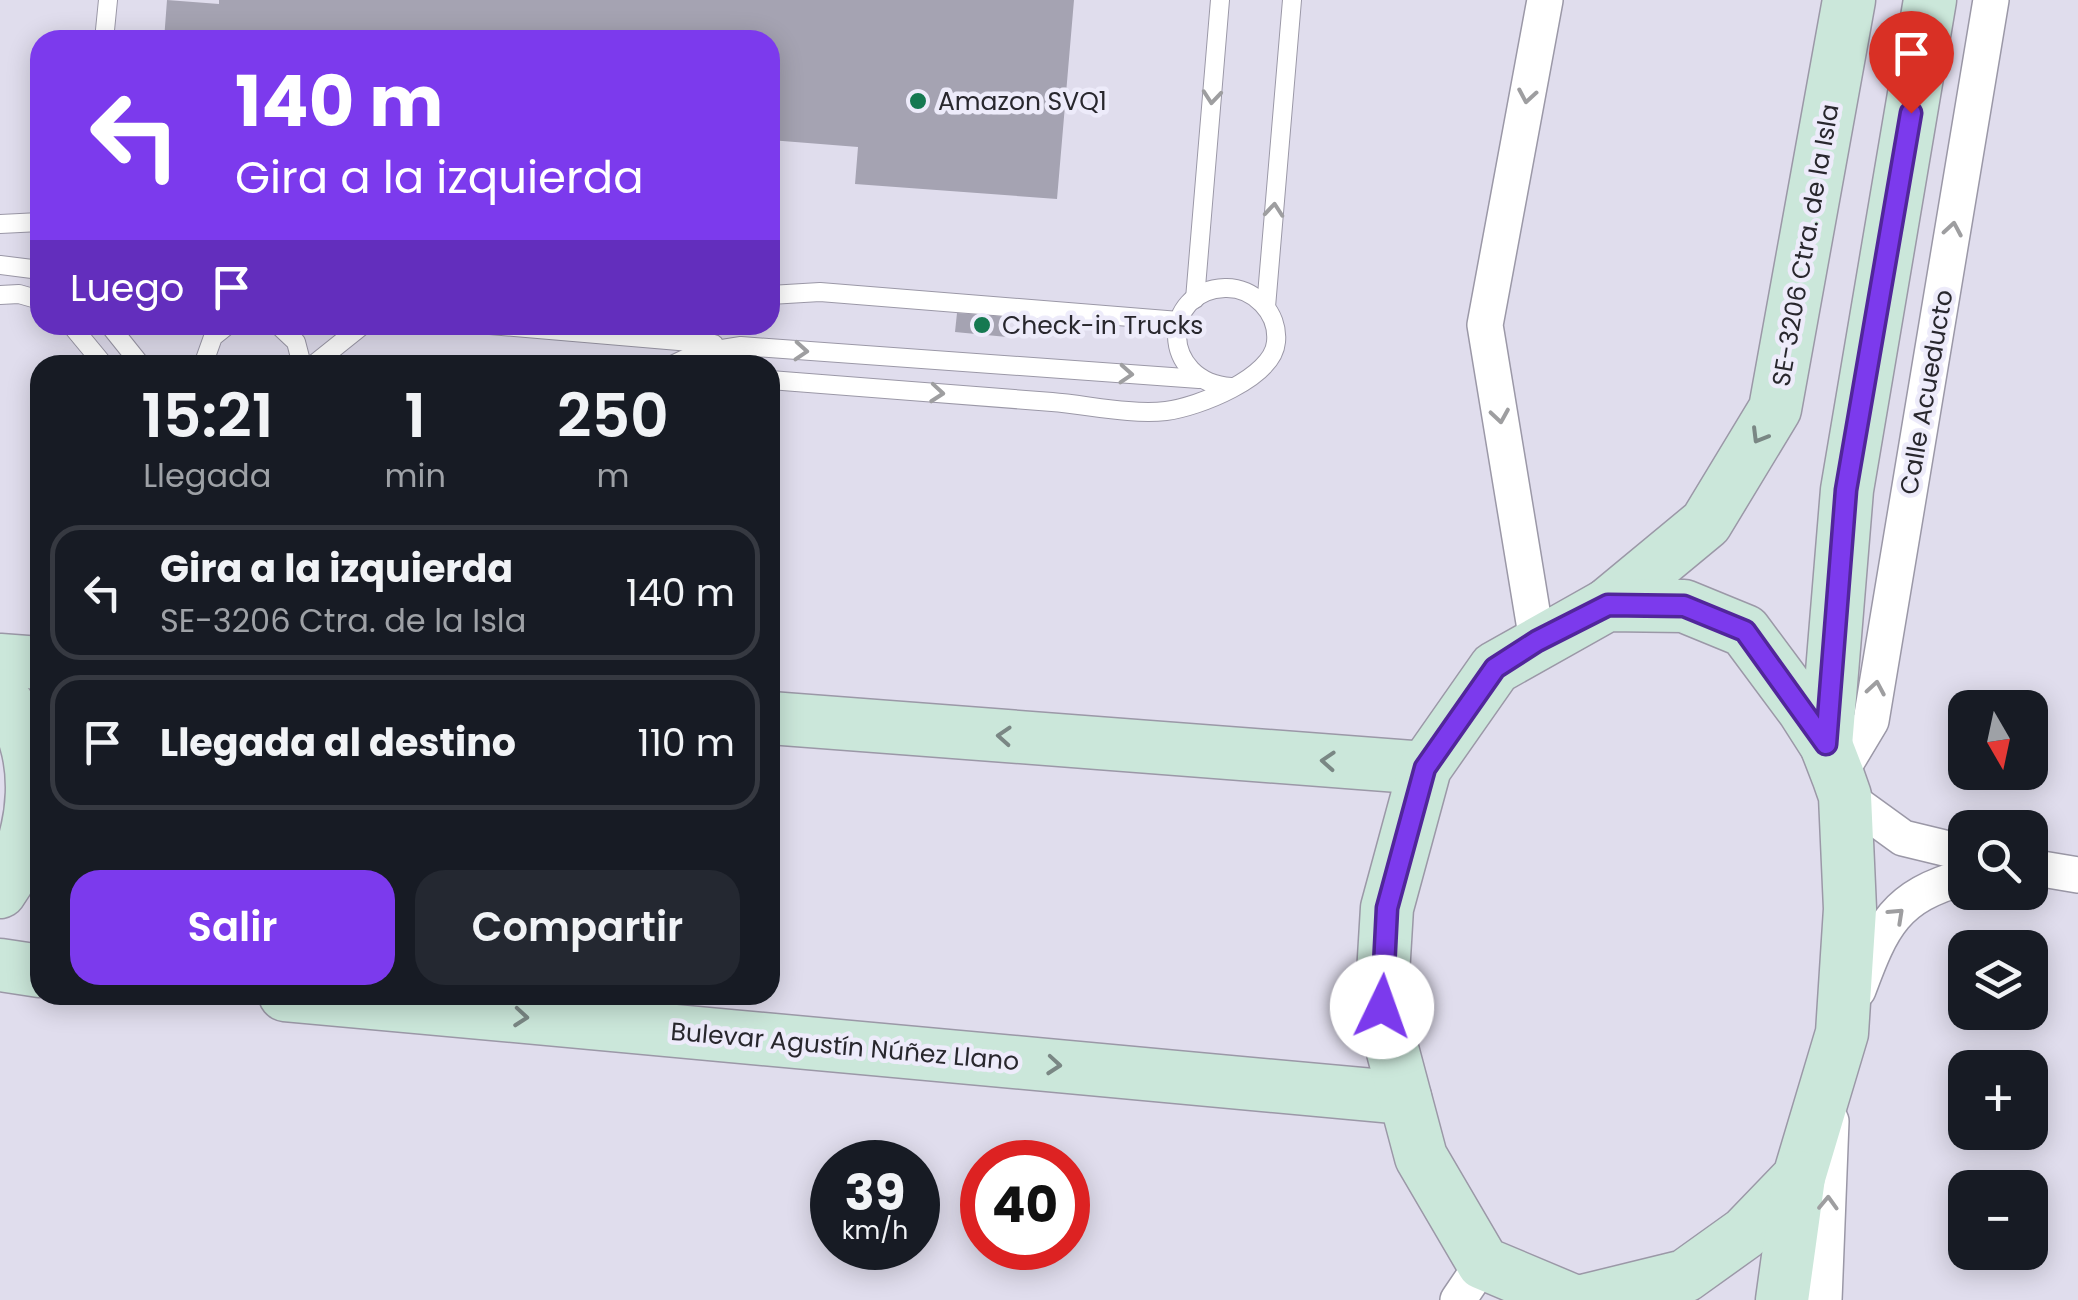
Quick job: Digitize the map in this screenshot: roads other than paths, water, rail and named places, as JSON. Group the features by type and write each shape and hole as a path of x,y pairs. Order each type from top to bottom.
{"street":[{"path":"1537,641 1485,325 1544,0"},
{"name":"SE-3206 Ctra. de la Isla","path":"1572,1300 1471,1281 1421,1157 1382,1007 1386,928 1395,875 1425,768 1495,668 1537,641 1608,605 1706,523 1776,409 1849,0"},
{"path":"1824,1300 1850,910 1836,772 1846,490 1930,0"},
{"name":"Calle Acueducto","path":"1836,772 1870,720 1991,0"},
{"name":"SE-3206 Ctra. de la Isla","path":"1608,605 1684,606 1745,631 1836,772"},
{"path":"0,660 30,663"},
{"path":"0,695 29,756 30,776"},
{"path":"780,719 1425,768"},
{"path":"1836,772 1903,838 1948,849"},
{"path":"0,892 15,872 30,823"},
{"path":"2048,870 2078,875"},
{"path":"1782,1300 1799,1177 1880,930 1926,888 1948,882"},
{"path":"0,964 30,969"},
{"name":"Bulevar Agustín Núñez Llano","path":"394,1005 1405,1098"},
{"path":"1587,1300 1686,1276 1744,1233 1799,1177"}],"lane":[{"path":"105,30 108,0"},
{"path":"1198,379 1178,353 1179,321 1194,299 1220,0"},
{"path":"1266,308 1292,0"},
{"path":"0,224 30,222"},
{"path":"0,264 30,268"},
{"path":"780,381 1167,411 1248,383 1272,360 1275,326 1266,308 1245,291 1229,288 1194,299"},
{"path":"780,294 820,292 1179,321"},
{"path":"0,295 30,297"},
{"path":"79,335 96,355"},
{"path":"117,335 133,355"},
{"path":"326,355 350,335"},
{"path":"610,335 1198,379 1231,387"},
{"path":"693,355 742,346"}],"place":[{"name":"Amazon SVQ1","path":"918,101"},
{"name":"Check-in Trucks","path":"982,325"}]}
